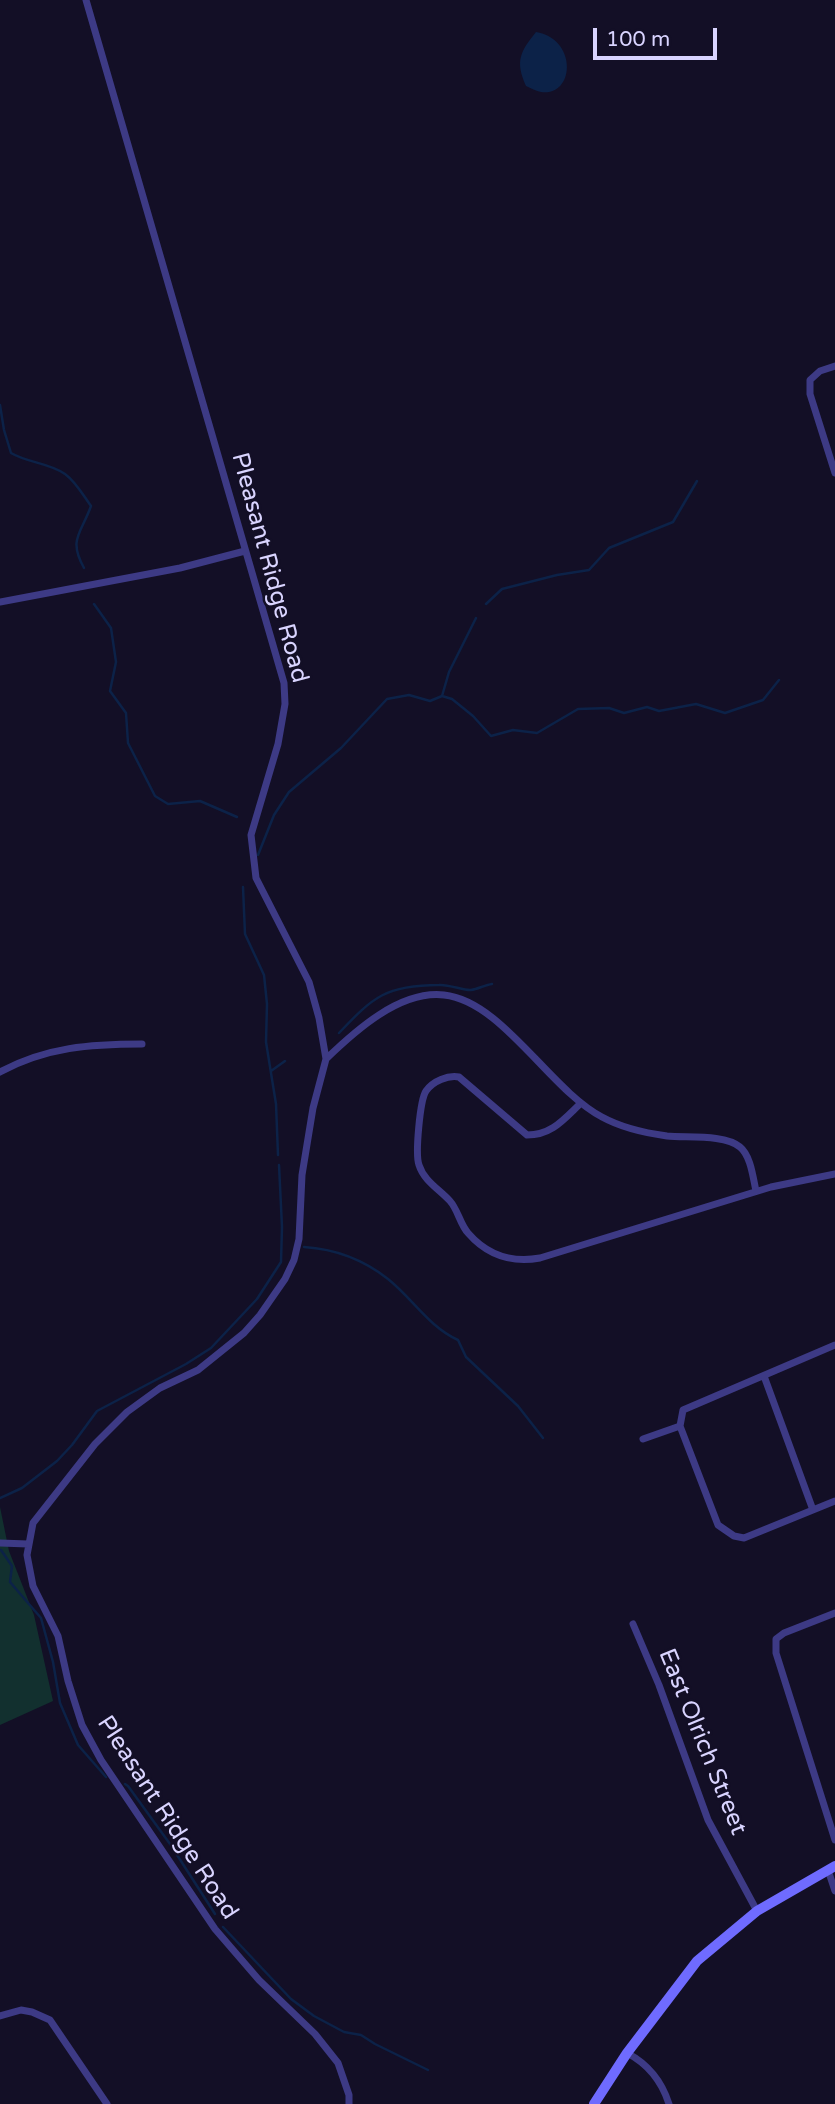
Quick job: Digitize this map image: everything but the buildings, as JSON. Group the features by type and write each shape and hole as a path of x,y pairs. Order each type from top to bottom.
{"street":[{"name":"Pleasant Ridge Road","path":"86,0 284,683 285,704 278,744 251,835 251,852 256,878 309,982 326,1059 313,1108 302,1175 299,1240 285,1279 260,1315 223,1352 198,1370 160,1388 127,1412 95,1444 33,1523 27,1555 33,1586 58,1636 82,1725 101,1760 215,1929 259,1980 316,2034 338,2063 349,2095 349,2104"},
{"path":"835,366 820,371 810,380 810,394 835,473"},
{"path":"0,602 180,568 245,551"},
{"path":"326,1059 365,1025 403,1002 445,995 468,1002 494,1019 581,1103 599,1116 630,1128 664,1135 712,1138 739,1145 745,1153 756,1191"},
{"path":"0,1072 46,1052 100,1045 142,1044"},
{"path":"581,1103 552,1129 541,1135 527,1135 459,1077 451,1076 425,1092 416,1150 419,1166 434,1188 449,1200 466,1232 485,1249 503,1258 524,1261 540,1258 756,1191 835,1174"},
{"path":"835,1345 683,1410 680,1426 718,1525 734,1536 744,1538 835,1501"},
{"path":"764,1376 813,1510"},
{"path":"643,1439 680,1426"},
{"path":"0,1543 28,1544"},
{"path":"835,1613 784,1633 776,1639 776,1653 835,1840"},
{"name":"East Olrich Street","path":"633,1624 659,1685 708,1820 757,1911"},
{"path":"594,2104 627,2053 697,1961 757,1911 832,1868 835,1891"},
{"path":"0,2017 21,2010 50,2020 107,2104"},
{"path":"627,2053 642,2062 664,2087 669,2104"}],"green space":[{"path":"0,1507 9,1551 34,1615 53,1701 0,1725"}],"water":[{"path":"536,32 550,37 565,55 565,77 560,86 552,91 541,92 526,86 521,70 523,51"}],"waterway":[{"path":"0,405 11,453 53,467 65,474 91,506 77,543 79,558 84,568"},
{"path":"486,604 502,589 589,570 609,548 673,522 697,481"},
{"path":"94,604 111,628 116,662 110,691 126,713 128,743 155,796 168,804 200,801 237,817"},
{"path":"442,696 449,672 476,618"},
{"path":"258,855 274,815 289,792 341,748 387,699 409,695 430,701 442,696 452,699 473,716 491,736 513,730 537,733 578,709 609,708 624,713 647,707 659,711 696,704 725,713 763,700 779,680"},
{"path":"243,887 245,934 264,975 267,1004 266,1042 276,1104 278,1155"},
{"path":"339,1033 372,1002 393,991 406,987 439,985 471,990 492,984"},
{"path":"271,1071 285,1061"},
{"path":"0,1498 22,1488 57,1461 97,1411 211,1348 257,1299 281,1262 279,1165"},
{"path":"304,1247 349,1257 388,1279 438,1328 458,1340 466,1357 518,1406 543,1438"},
{"path":"1,1550 12,1566 10,1582 41,1618 53,1662 60,1703 78,1745 106,1777"},
{"path":"125,1784 170,1844 215,1914"},
{"path":"223,1927 291,1999 314,2016 344,2032 361,2035 428,2070"}]}
